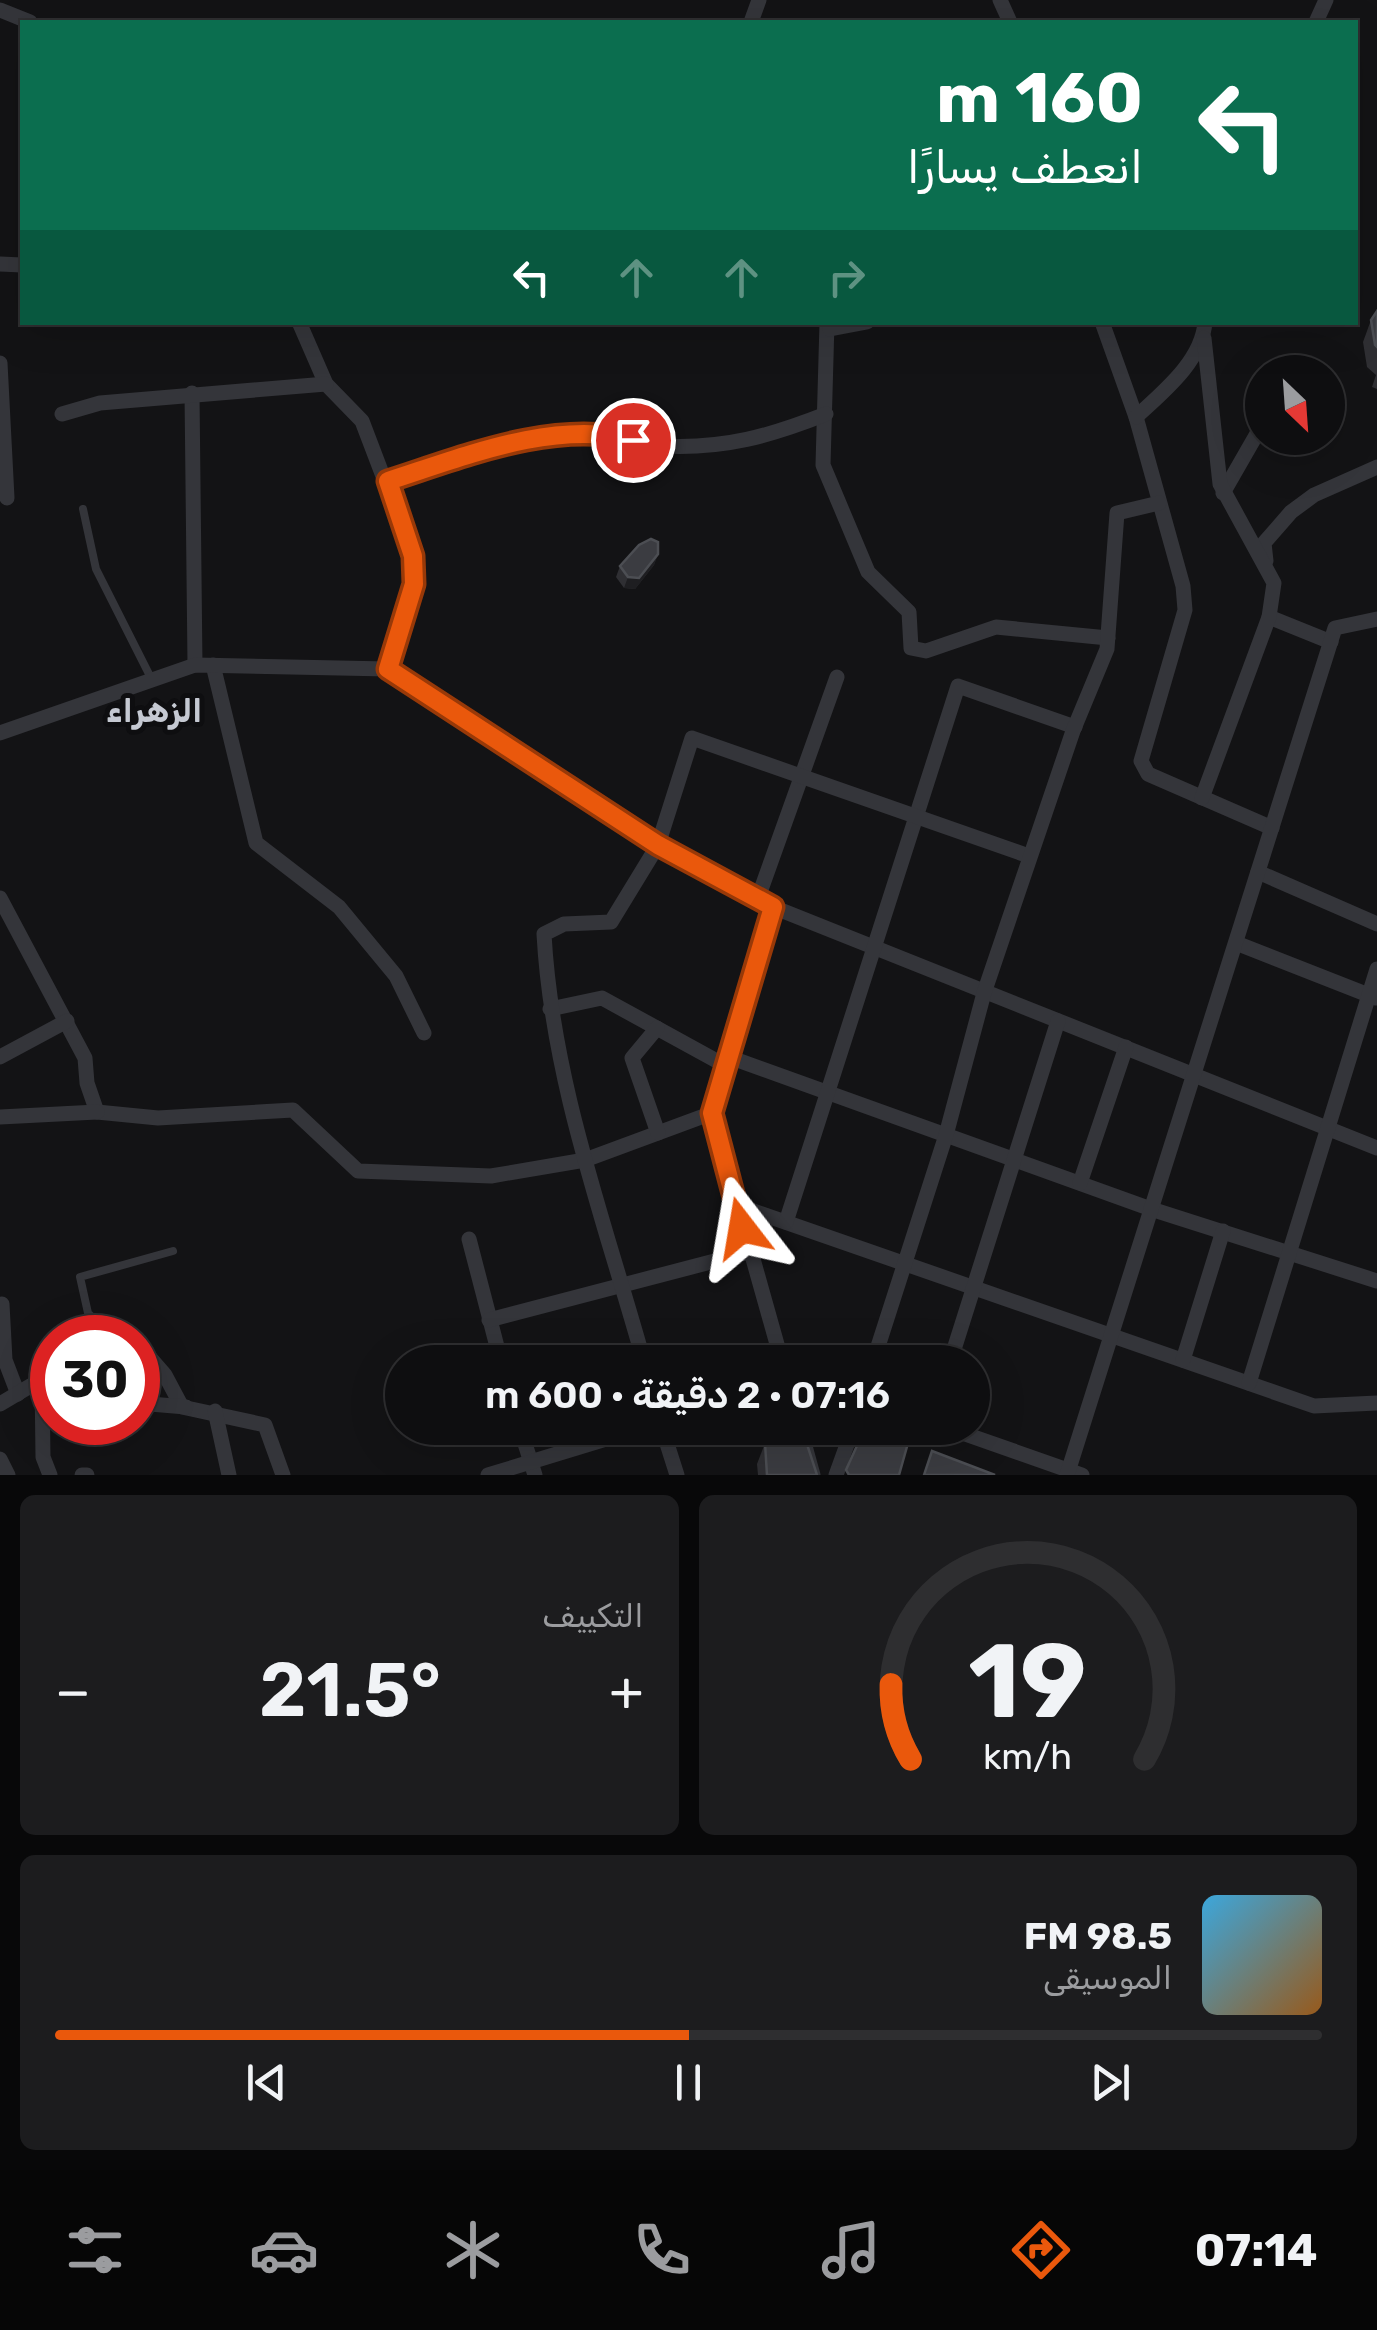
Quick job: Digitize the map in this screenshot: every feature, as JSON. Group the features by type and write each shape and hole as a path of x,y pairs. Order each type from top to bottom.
{"street":[{"path":"0,10 25,20"},
{"path":"300,325 326,384 362,421 388,481 413,556 414,584 388,669"},
{"path":"1103,325 1136,416 1184,586 1184,610 1141,761 1148,774 1272,828"},
{"path":"829,326 823,465 868,572 909,612 911,648 926,651 996,626 1108,638"},
{"path":"1136,416 1172,383 1204,330"},
{"path":"1202,798 1269,618 1274,583 1224,492 1204,330"},
{"path":"0,362 7,498"},
{"path":"62,414 100,403 326,384"},
{"path":"192,394 194,665"},
{"path":"388,481 467,456 558,436 606,432 660,446 721,445 763,439 826,414"},
{"path":"1224,492 1245,455"},
{"path":"1266,565 1264,542 1290,512 1314,496 1377,467"},
{"path":"878,1345 946,1135 984,993 1108,638 1117,513 1159,503"},
{"path":"1269,618 1330,642"},
{"path":"990,1443 1073,1473 1112,1335 1330,642 1335,628 1377,619"},
{"path":"0,734 194,665 388,669 658,845 773,907 871,950 1194,1073 1377,1148"},
{"path":"213,665 256,843 339,908 396,976 424,1034"},
{"path":"758,898 836,677"},
{"path":"786,1222 958,686 1075,726"},
{"path":"639,1345 585,1160 550,1010 544,934 564,924 612,922 658,845 692,738 1030,856"},
{"path":"1258,872 1377,924"},
{"path":"0,898 85,1058 97,1112"},
{"path":"773,907 712,1113 777,1345"},
{"path":"1236,943 1373,997"},
{"path":"1249,1383 1373,997 1377,969"},
{"path":"550,1010 602,998 728,1062 826,1092 1152,1209 1377,1281"},
{"path":"0,1057 67,1021"},
{"path":"955,1345 1058,1021"},
{"path":"657,1028 632,1058 658,1133"},
{"path":"1080,1183 1126,1047"},
{"path":"0,1117 97,1112 158,1118 293,1110 358,1171 491,1176 585,1160 712,1113"},
{"path":"736,1205 1314,1406 1377,1403"},
{"path":"1183,1360 1223,1232"},
{"path":"468,1239 496,1345"},
{"path":"488,1320 749,1252"},
{"path":"2,1304 4,1360 18,1394"},
{"path":"160,1373 186,1407"},
{"path":"0,1404 30,1387"},
{"path":"160,1405 215,1411 265,1425 282,1475"},
{"path":"215,1411 229,1475"},
{"path":"45,1445 50,1475"},
{"path":"525,1445 533,1469"},
{"path":"488,1475 533,1469 597,1445"},
{"path":"667,1445 676,1475"},
{"path":"805,1445 813,1475"},
{"path":"836,1475 847,1445"},
{"path":"0,1459 8,1475"}],"lane":[{"path":"83,509 96,568 152,680"},
{"path":"90,1315 80,1277 173,1251"}],"building":[{"path":"1377,311 1377,347 1371,320"},
{"path":"651,539 658,542 658,554 639,578 628,577 620,566 639,545"},
{"path":"765,1445 807,1445 817,1475 767,1475"},
{"path":"857,1445 907,1445 899,1475 849,1475 846,1470"},
{"path":"932,1451 995,1475 924,1475"}],"district":[{"name":"الزهراء","path":"154,711"}],"route":[{"path":"633,440 606,432 558,436 467,456 388,481 413,556 414,584 388,669 658,845 773,907 712,1113 742,1228"}]}
